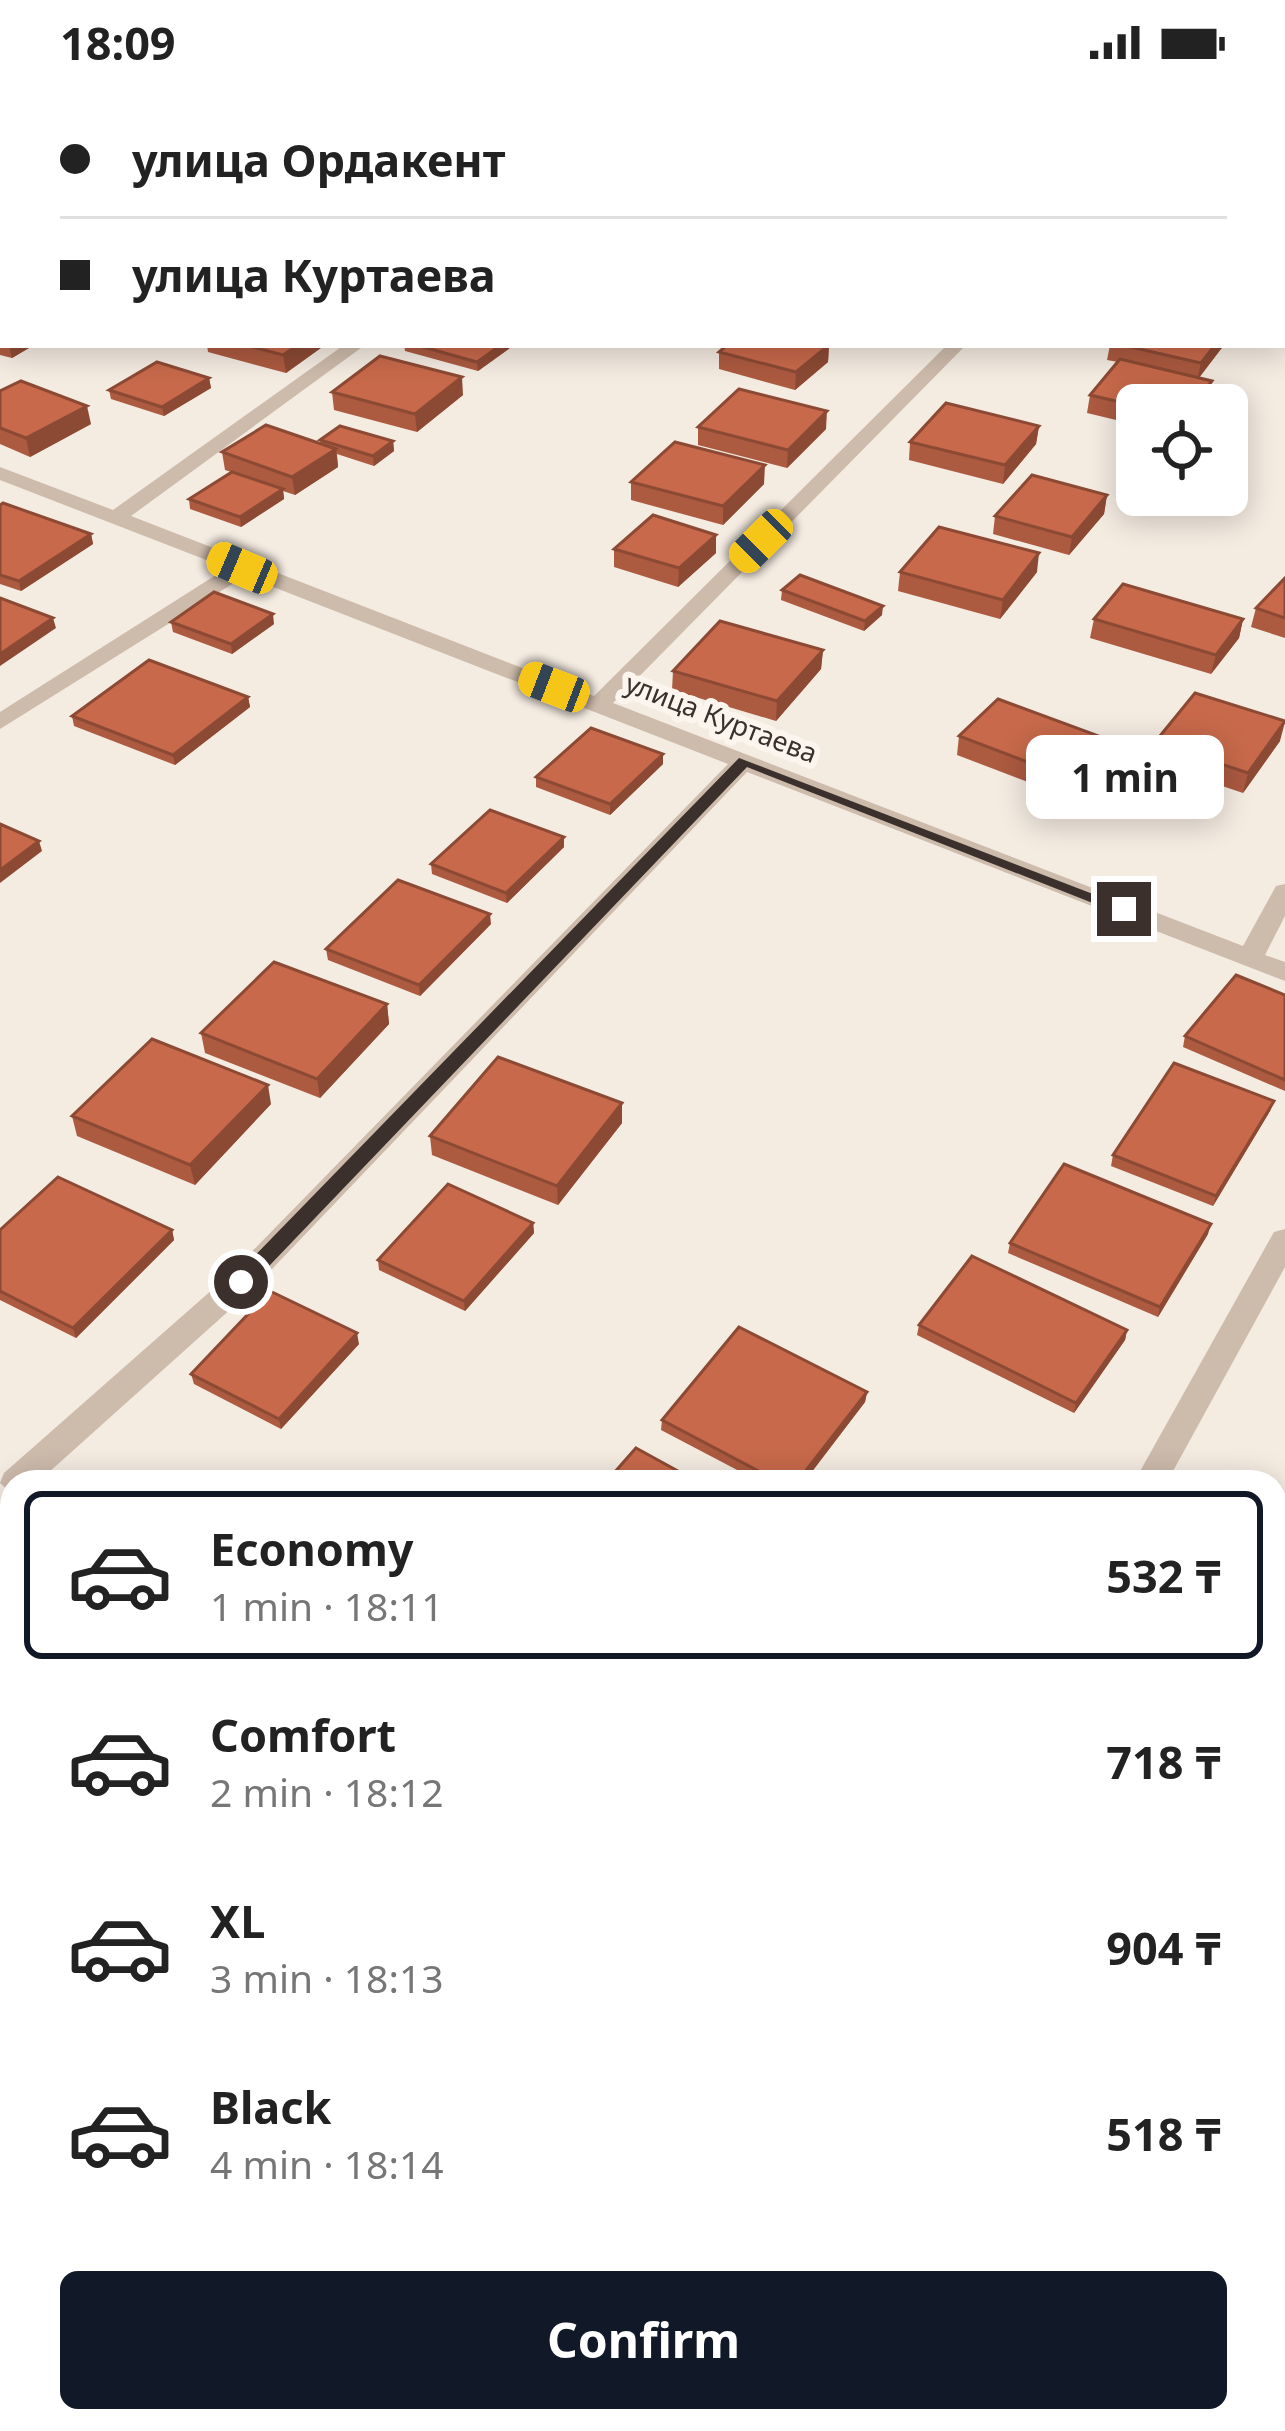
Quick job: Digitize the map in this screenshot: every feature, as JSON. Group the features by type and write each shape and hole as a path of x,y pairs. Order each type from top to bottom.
{"street":[{"path":"118,516 352,348"},
{"path":"598,704 953,348"},
{"name":"улица Куртаева","path":"0,473 1285,972"},
{"path":"0,722 242,568"},
{"path":"30,1470 241,1282 744,761"},
{"path":"1250,958 1285,892"},
{"path":"1157,1470 1285,1240"}],"building":[{"path":"256,348 294,348 283,355"},
{"path":"427,348 497,348 477,362"},
{"path":"724,348 825,348 796,372 719,352"},
{"path":"1135,348 1213,348 1201,363"},
{"path":"380,356 462,377 415,414 332,392"},
{"path":"1120,359 1212,381 1116,384 1116,401 1090,395"},
{"path":"157,362 209,378 162,407 109,390"},
{"path":"21,381 87,406 26,438 0,428 0,391"},
{"path":"739,389 827,411 788,450 698,427"},
{"path":"946,403 1039,426 1005,465 910,442"},
{"path":"266,425 336,449 292,477 222,452"},
{"path":"340,426 393,441 373,456 320,440"},
{"path":"675,442 765,465 723,506 631,482"},
{"path":"232,472 283,489 240,517 189,499"},
{"path":"1032,475 1107,495 1072,537 995,516"},
{"path":"3,503 91,534 19,581 0,575"},
{"path":"653,515 716,535 679,568 614,549"},
{"path":"939,527 1039,553 1003,600 900,572"},
{"path":"800,575 883,606 865,621 782,590"},
{"path":"1285,578 1285,618 1256,608"},
{"path":"1123,584 1243,619 1216,655 1094,619"},
{"path":"214,592 273,614 231,644 171,622"},
{"path":"0,598 53,618 0,654"},
{"path":"720,621 823,650 777,701 673,671"},
{"path":"149,660 248,697 173,755 72,716"},
{"path":"1195,693 1285,721 1248,773 1155,742"},
{"path":"998,699 1115,742 1078,781 959,736"},
{"path":"591,728 663,754 610,804 536,777"},
{"path":"490,810 564,837 506,893 431,864"},
{"path":"0,824 39,841 0,870"},
{"path":"398,880 490,914 419,985 326,949"},
{"path":"274,962 387,1004 317,1079 201,1033"},
{"path":"1236,975 1285,995 1285,1080 1185,1036"},
{"path":"152,1039 268,1085 190,1165 72,1116"},
{"path":"498,1057 622,1103 557,1186 430,1136"},
{"path":"1174,1063 1274,1101 1216,1196 1113,1155"},
{"path":"1064,1164 1211,1224 1160,1307 1010,1243"},
{"path":"58,1177 172,1230 73,1328 0,1291 0,1230"},
{"path":"448,1184 533,1223 464,1301 378,1260"},
{"path":"972,1256 1127,1330 1076,1403 919,1325"},
{"path":"270,1291 357,1333 279,1419 191,1374"},
{"path":"739,1327 867,1392 806,1470 756,1470 662,1420"},
{"path":"636,1448 676,1470 617,1470"}],"route":[{"path":"241,1282 744,761 1124,909"}]}
